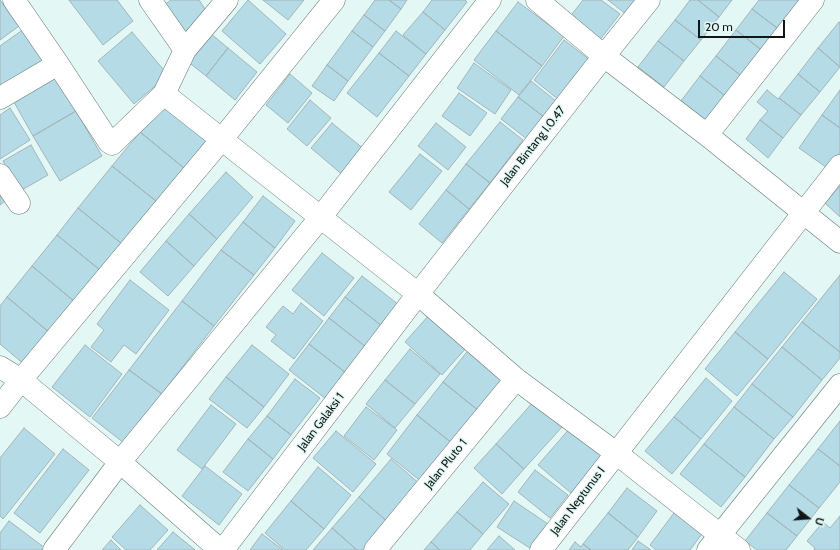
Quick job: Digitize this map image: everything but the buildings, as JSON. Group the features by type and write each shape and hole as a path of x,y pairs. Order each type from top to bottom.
{"street":[{"path":"14,0 109,142 112,144 164,94 185,50 228,0"},
{"path":"150,0 185,50"},
{"path":"0,407 222,139 334,0"},
{"path":"54,550 120,462 320,218 490,0"},
{"path":"537,0 604,56 707,135 840,242"},
{"name":"Jalan Bintang I.0.47","path":"418,294 649,0"},
{"path":"707,135 813,0"},
{"path":"0,98 58,64"},
{"path":"164,94 418,294 516,379 616,453 714,542 740,550"},
{"name":"Jalan Neptunus I","path":"541,550 840,166"},
{"path":"0,175 19,203"},
{"name":"Jalan Galaksi 1","path":"222,550 418,294"},
{"path":"0,367 21,380 120,462 222,550"},
{"name":"Jalan Pluto 1","path":"375,550 516,379"},
{"path":"714,542 840,385"}]}
